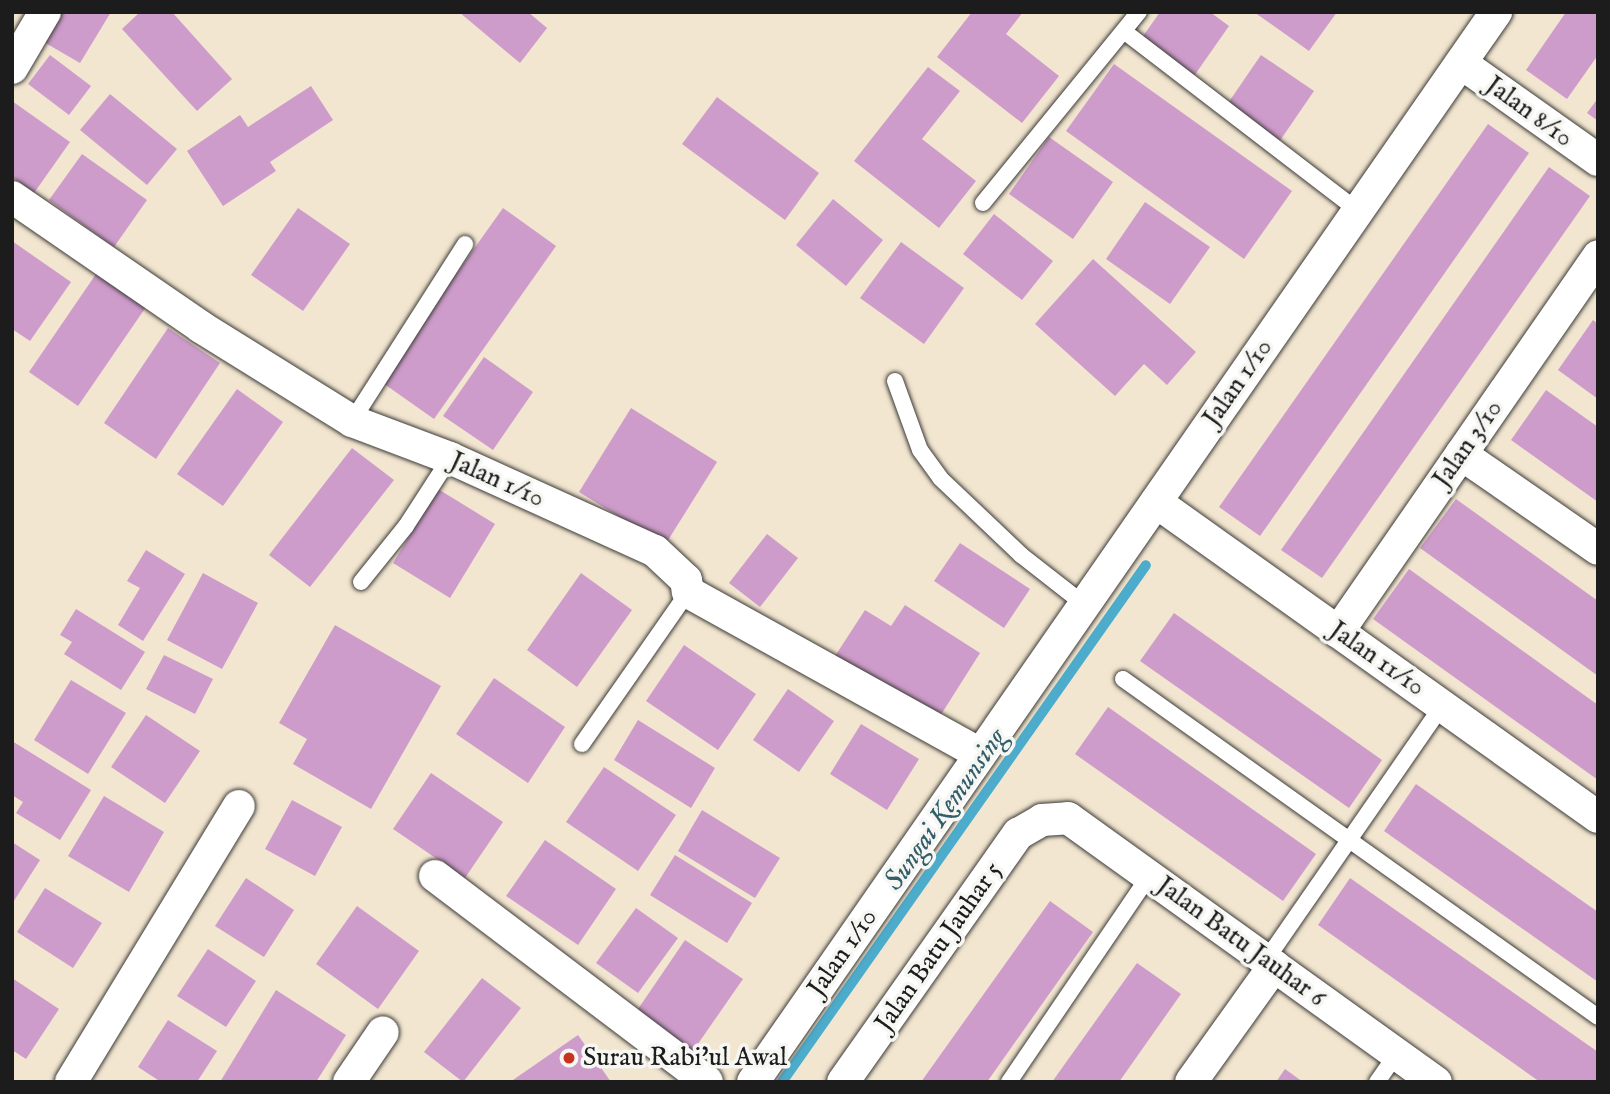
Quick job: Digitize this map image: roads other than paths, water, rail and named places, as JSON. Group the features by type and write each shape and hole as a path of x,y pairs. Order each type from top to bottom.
{"street":[{"path":"12,68 45,12"},
{"name":"Jalan 1/10","path":"753,1082 1496,12"},
{"name":"Jalan 8/10","path":"1461,63 1598,160"},
{"name":"Jalan 1/10","path":"12,197 224,342 352,421 450,458 655,551 686,580 688,592 980,754"},
{"name":"Jalan 3/10","path":"1338,632 1461,454 1588,292 1598,256"},
{"path":"1461,454 1598,549"},
{"name":"Jalan 11/10","path":"1156,502 1598,817"},
{"path":"71,1082 239,806"},
{"name":"Jalan Batu Jauhar 6","path":"1042,820 1068,818 1436,1082"},
{"name":"Jalan Batu Jauhar 5","path":"843,1082 1018,834 1042,820"},
{"path":"435,876 707,1082"},
{"path":"1191,1082 1270,963"},
{"path":"349,1082 383,1031"}],"lane":[{"path":"983,203 1139,12"},
{"path":"1125,32 1358,211"},
{"path":"352,421 465,244"},
{"path":"895,381 920,450 940,478 1021,555 1085,604"},
{"path":"361,582 406,526 450,458"},
{"path":"582,744 688,592"},
{"path":"1123,679 1598,1017"},
{"path":"1270,963 1348,839 1442,706"},
{"path":"1009,1082 1149,876"},
{"path":"1377,1082 1397,1053"}],"waterway":[{"name":"Sungai Kemunsing","path":"782,1082 1146,565"}],"place":[{"name":"Surau Rabi'ul Awal","path":"569,1058"}]}
